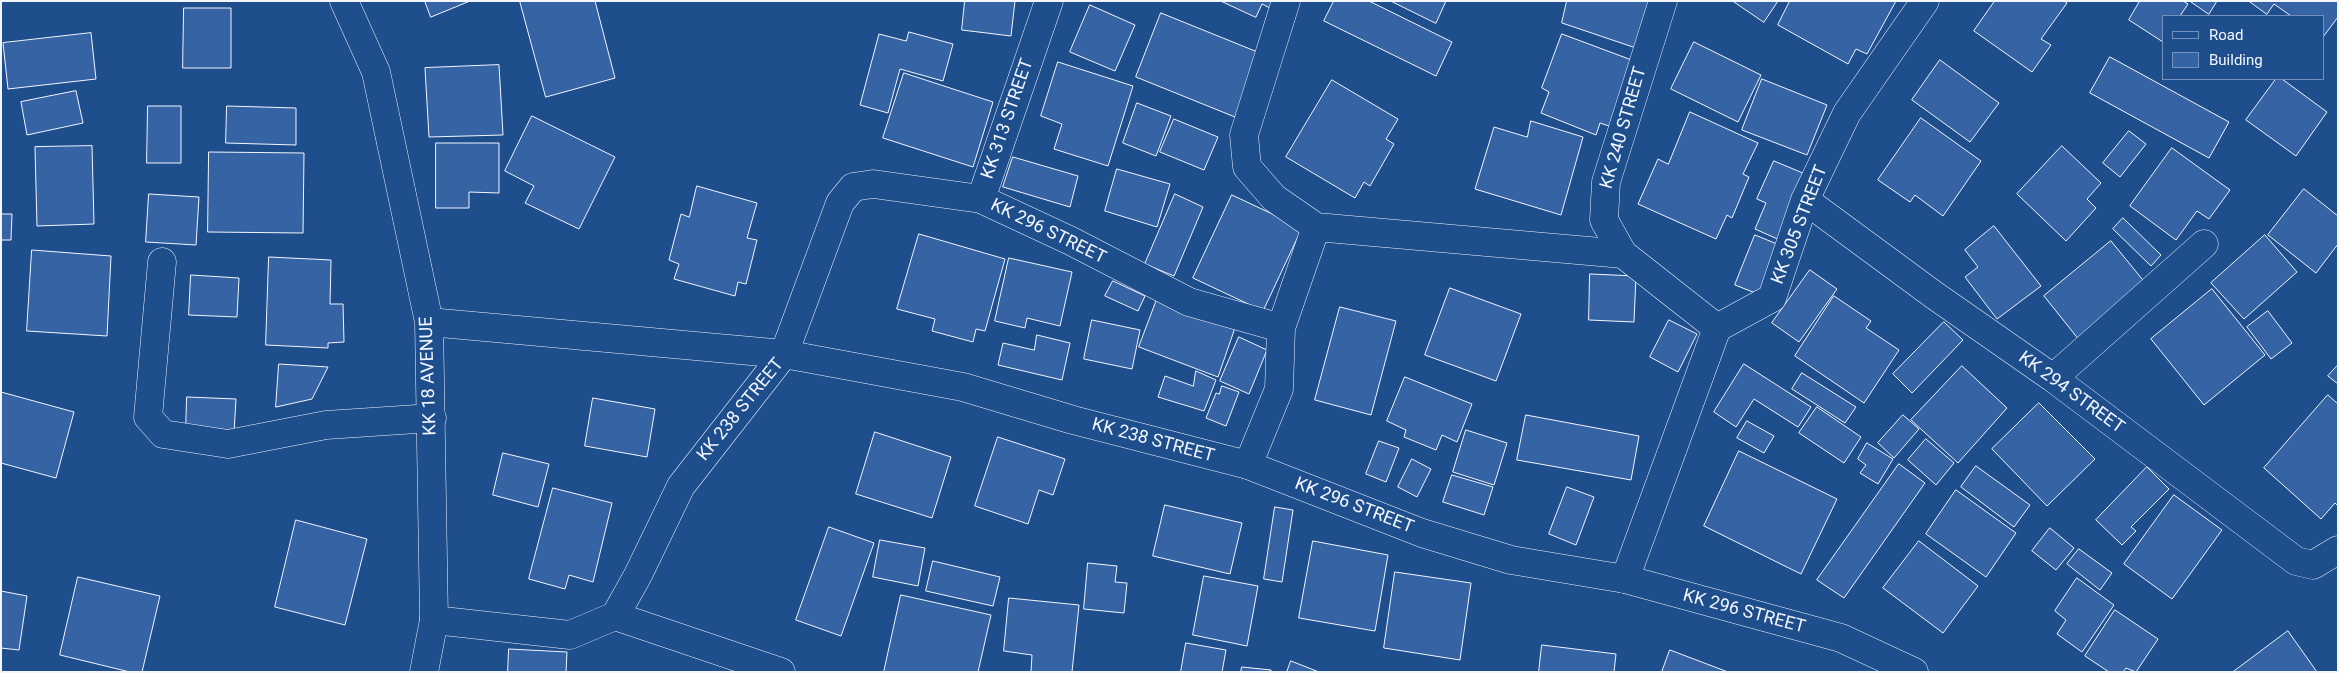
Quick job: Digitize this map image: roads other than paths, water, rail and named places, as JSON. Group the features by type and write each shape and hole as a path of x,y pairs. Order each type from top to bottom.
{"street":[{"name":"KK 18 AVENUE","path":"344,1 376,72 429,322 434,620 424,672"},
{"name":"KK 313 STREET","path":"784,354 840,202 853,187 872,184 981,199 1049,1"},
{"path":"1286,1 1244,135 1247,167 1274,198 1316,227 1623,254"},
{"name":"KK 240 STREET","path":"1663,1 1606,182 1604,220 1623,254 1717,328"},
{"name":"KK 305 STREET","path":"1717,328 1772,298 1805,200 1847,113 1924,1"},
{"name":"KK 296 STREET","path":"981,199 1070,241 1189,302 1282,328"},
{"name":"KK 294 STREET","path":"1805,200 1934,295 2053,378 2296,561 2313,565 2338,550"},
{"path":"1248,465 1280,389 1282,328 1316,227"},
{"path":"2053,378 2204,244"},
{"path":"162,262 148,417 163,434 228,444 326,426 432,418"},
{"path":"429,322 784,354"},
{"path":"1625,579 1717,328"},
{"name":"KK 238 STREET","path":"615,616 638,575 681,486 784,354 963,387 1073,420 1248,465"},
{"name":"KK 296 STREET","path":"1248,465 1422,533 1512,560 1625,579 1841,638 1914,672"},
{"path":"434,620 570,635 615,616 781,672"}]}
